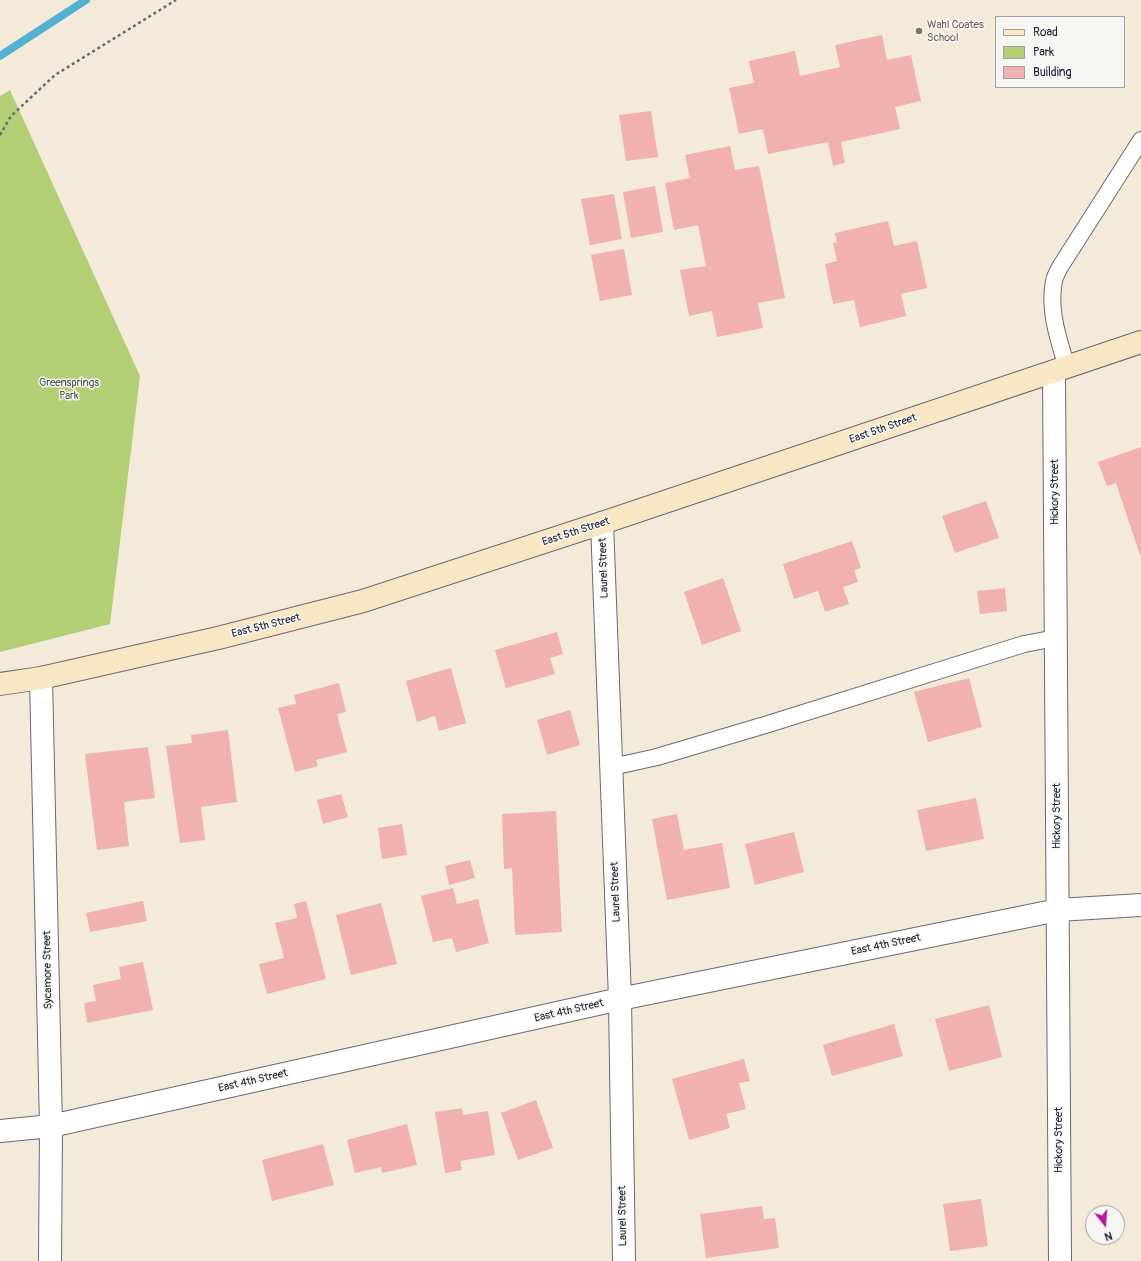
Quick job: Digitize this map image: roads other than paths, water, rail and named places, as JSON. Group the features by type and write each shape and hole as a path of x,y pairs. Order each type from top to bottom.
{"main road":[{"name":"East 5th Street","path":"0,684 41,678 218,638 363,601 602,523 1141,342"}],"street":[{"name":"Hickory Street","path":"1060,370 1056,638 1060,1261"},
{"name":"Laurel Street","path":"602,523 620,999 624,1261"},
{"name":"Sycamore Street","path":"41,678 51,1126 50,1261"},
{"name":"East 4th Street","path":"0,1131 51,1126 620,999 1058,910 1141,905"}],"lane":[{"path":"1060,370 1054,323 1054,280 1060,267 1141,140"},
{"path":"612,767 657,756 758,727 1024,644 1056,638"}],"waterway":[{"path":"0,56 86,0"}],"place":[{"name":"Wahl Coates School","path":"919,31"}],"park label":[{"name":"Greensprings Park","path":"69,389"}]}
